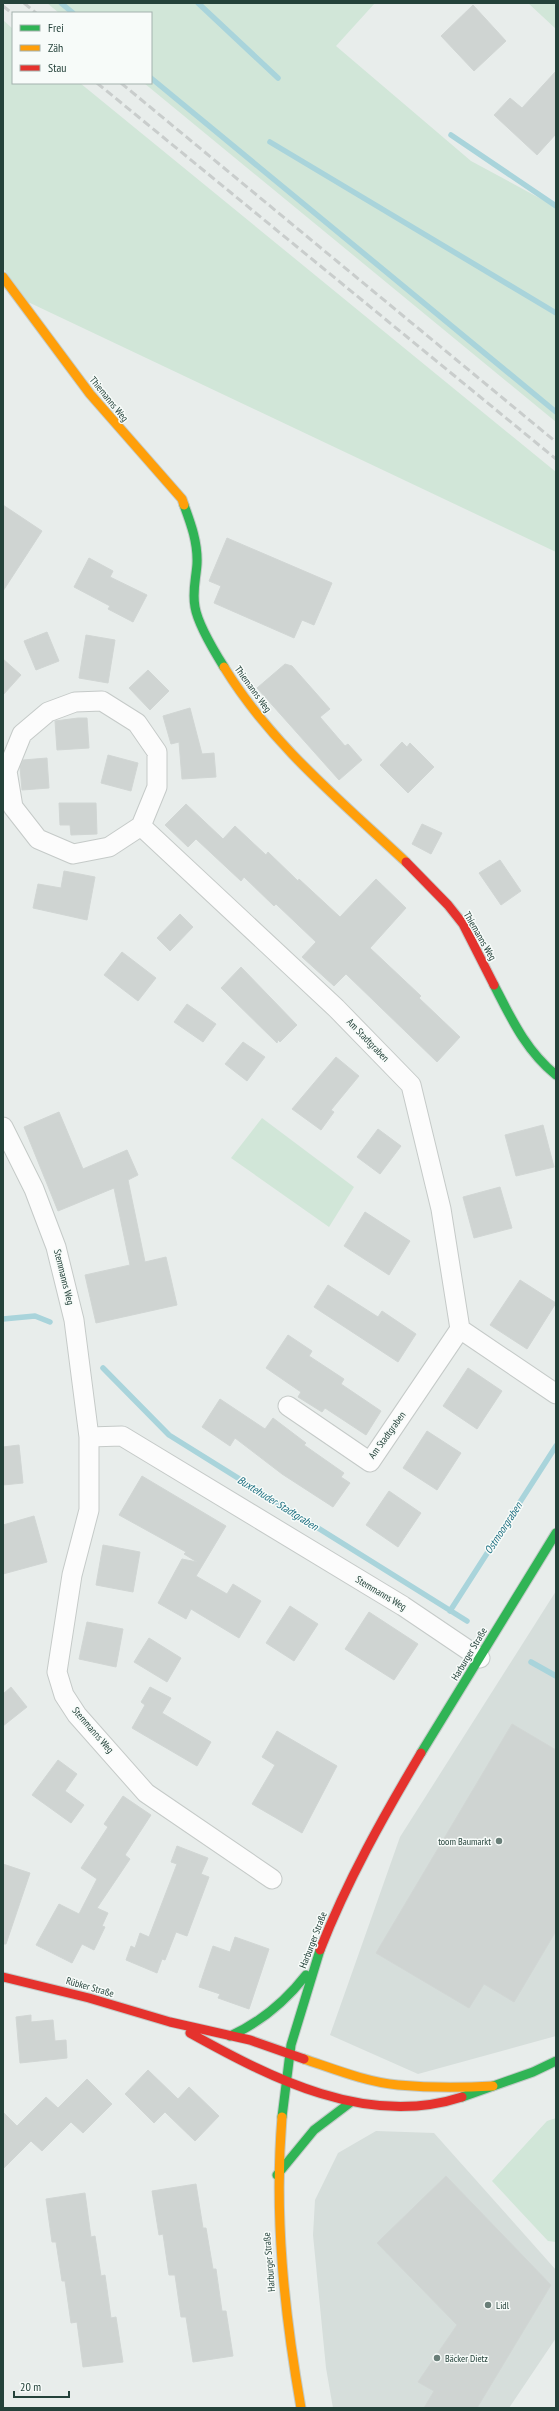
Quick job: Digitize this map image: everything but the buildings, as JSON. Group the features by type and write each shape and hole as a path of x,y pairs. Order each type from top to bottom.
{"street":[{"name":"Thiemanns Weg","path":"3,277 90,394 182,499 196,540 197,564 193,588 195,608 214,650 239,692 273,734 308,772 408,864 448,905 463,924 516,1029 541,1063 556,1075"},
{"path":"102,701 137,723 157,752 157,787 141,826 109,847 72,854 38,839 13,807 6,771 22,734 48,712 75,702 102,701"},
{"name":"Am Stadtgraben","path":"141,826 336,1008 411,1084 440,1208 460,1329 370,1462 288,1406"},
{"name":"Stemmanns Weg","path":"3,1127 34,1189 56,1247 74,1320 90,1437 89,1510 72,1575 57,1672 64,1695 77,1715 146,1793 272,1879"},
{"path":"460,1329 556,1394"},
{"name":"Stemmanns Weg","path":"90,1437 122,1436 403,1606 480,1658"},
{"name":"Harburger Straße","path":"301,2408 288,2341 279,2262 277,2175 289,2054 314,1965 333,1918 389,1806 556,1533"},
{"path":"230,2036 247,2030 276,2009 289,1997 314,1965"},
{"name":"Rübker Straße","path":"3,1977 14,1978 170,2022 230,2036 352,2075 397,2085 454,2088 493,2086"},
{"name":"Rübker Straße","path":"170,2022 245,2065 323,2095 351,2102 373,2105 428,2105 453,2100 556,2061"},
{"path":"277,2175 314,2130 351,2102"}],"shaded area":[{"path":"556,1591 556,2036 418,2074 330,2035 400,1837"},
{"path":"376,2131 434,2133 556,2270 556,2338 509,2408 333,2408 326,2368 313,2235 315,2200 338,2153"}],"green space":[{"path":"47,3 375,3 336,46 471,161 556,207 556,422 145,84 152,84 152,12 58,12"},
{"path":"528,3 556,3 556,29"},
{"path":"3,20 12,28 12,84 81,84 556,472 556,552 28,302 3,268"},
{"path":"262,1118 354,1187 329,1227 231,1158"},
{"path":"556,2118 556,2242 548,2241 492,2181 547,2121"}],"waterway":[{"path":"61,3 72,12"},
{"path":"198,3 278,78"},
{"path":"152,79 556,412"},
{"path":"451,135 556,206"},
{"path":"270,142 556,313"},
{"name":"Buxtehuder Stadtgraben","path":"3,1319 35,1316 50,1322"},
{"name":"Buxtehuder Stadtgraben","path":"103,1368 169,1435 467,1621"},
{"name":"Ostmoorgraben","path":"450,1611 556,1446"},
{"name":"Buxtehuder Stadtgraben","path":"531,1662 556,1676"}],"railway":[{"path":"24,3 35,12"},
{"path":"3,6 12,13"},
{"path":"98,84 556,459"},
{"path":"122,84 556,442"}],"traffic: fast":[{"path":"184,505 195,541 197,556 194,585 195,607 199,622 224,667"},
{"path":"494,985 513,1022 528,1045 545,1066 556,1075"},
{"path":"421,1753 556,1533"},
{"path":"282,2117 291,2045 320,1950"},
{"path":"230,2036 262,2018 272,2010 290,1994 306,1975"},
{"path":"462,2097 533,2072 556,2061"},
{"path":"277,2175 314,2130 351,2102"}],"traffic: slow":[{"path":"3,277 90,394 182,499 184,505"},
{"path":"224,667 263,721 285,746 332,794 406,862"},
{"path":"304,2059 350,2075 386,2083 434,2087 493,2086"},
{"path":"282,2117 279,2190 282,2263 285,2299 301,2408"}],"traffic: jam":[{"path":"406,862 448,905 463,924 494,985"},
{"path":"320,1950 342,1899 366,1850 421,1753"},
{"path":"3,1977 89,1998 170,2022 250,2040 304,2059"},
{"path":"190,2033 253,2066 321,2094 356,2102 391,2106 426,2105 462,2097"}],"place":[{"name":"toom Baumarkt","path":"499,1841"},
{"name":"Lidl","path":"488,2305"},
{"name":"Bäcker Dietz","path":"437,2358"}]}
